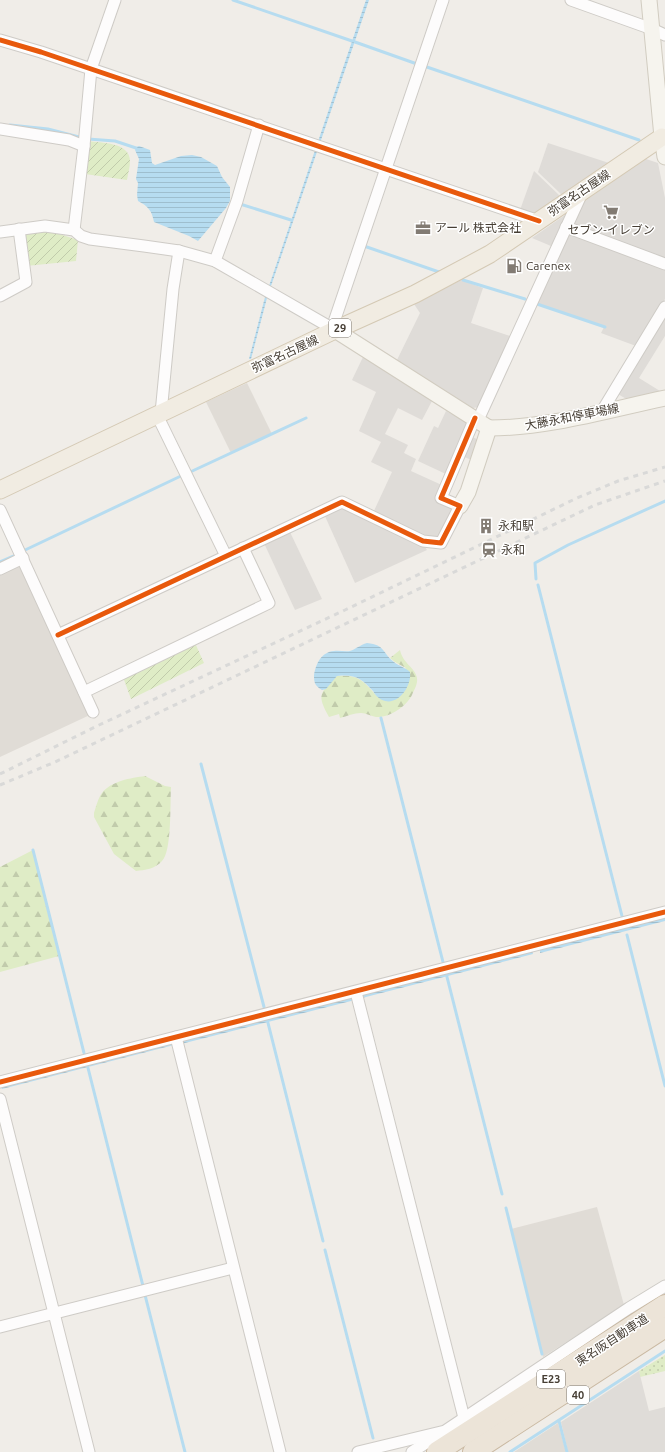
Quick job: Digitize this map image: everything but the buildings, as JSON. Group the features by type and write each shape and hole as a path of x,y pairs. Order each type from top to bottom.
{"highway":[{"name":"東名阪自動車道","path":"437,1452 665,1305"},
{"name":"東名阪自動車道","path":"473,1452 665,1327"}],"main road":[{"path":"649,0 658,32 662,137 665,157"},
{"name":"弥富名古屋線","path":"0,490 333,329 415,294 483,258 662,137"},
{"path":"333,329 481,422 468,492 460,506"},
{"name":"大藤永和停車場線","path":"481,422 537,425 665,398"},
{"name":"40","path":"490,1452 665,1338"}],"street":[{"path":"74,230 91,69 115,0"},
{"path":"0,232 45,226 74,230 81,236 90,239 179,251 215,261 333,329 385,168 443,0"},
{"path":"571,0 658,32"},
{"path":"0,40 41,52 259,125 539,221"},
{"path":"215,261 237,201 259,125"},
{"path":"0,130 69,140 84,146"},
{"path":"58,636 342,502 423,541 441,543 460,506 441,498 481,422 582,192"},
{"path":"566,228 665,264"},
{"path":"0,296 26,282 19,229"},
{"path":"179,251 173,289 159,414 226,556"},
{"path":"602,411 665,307"},
{"path":"0,510 93,712"},
{"path":"84,692 269,603 243,548"},
{"path":"0,569 23,558"},
{"path":"0,1082 665,912"},
{"path":"356,992 464,1418"},
{"path":"176,1037 280,1452"},
{"path":"0,1098 89,1452"},
{"path":"0,1327 233,1268"},
{"path":"412,1452 665,1286"},
{"path":"358,1452 444,1431"}],"shaded area":[{"path":"548,143 609,163 562,195 538,172"},
{"path":"646,159 658,163 665,198 665,261 573,225 583,202"},
{"path":"534,171 560,196 533,214 520,210"},
{"path":"565,215 551,246 532,238"},
{"path":"572,234 665,266 665,299 636,346 601,333 604,327 537,304 568,235"},
{"path":"461,280 483,288 471,323 510,336 479,407 473,408 397,360 420,313 414,304"},
{"path":"665,312 665,336 639,378 660,391 657,396 630,401 616,393"},
{"path":"363,357 432,401 422,420 398,408 385,434 408,445 404,453 416,459 411,471 444,486 437,502 454,509 440,538 431,539 373,513 392,472 371,462 381,442 359,431 376,392 352,380"},
{"path":"247,383 272,434 231,453 206,402"},
{"path":"446,411 468,423 448,475 418,461 434,426 438,428"},
{"path":"470,436 481,441 474,461 462,456"},
{"path":"342,506 423,544 427,550 355,583 324,514"},
{"path":"289,530 322,599 295,610 263,541"},
{"path":"19,564 92,714 0,757 0,573"},
{"path":"597,1207 624,1305 543,1357 511,1229"},
{"path":"639,1371 649,1411 665,1407 665,1452 568,1452 561,1422"},
{"path":"558,1423 566,1452 514,1452"}],"green space":[{"path":"88,141 107,143 125,150 129,155 130,161 127,180 85,174"},
{"path":"41,230 53,232 78,240 76,261 26,266 23,233"},
{"path":"195,643 204,663 131,699 123,677"},
{"path":"400,650 404,659 414,671 417,678 415,689 406,704 392,714 381,717 361,713 340,718 339,714 329,717 323,704 322,695 326,687 337,676 356,677 368,686 377,696 406,668 390,658"},
{"path":"145,776 165,786 171,787 169,838 165,856 159,864 146,870 136,871 114,854 94,817 94,813 99,797 106,789 122,781"},
{"path":"33,850 59,956 0,972 0,867"},
{"path":"665,1355 665,1371 640,1377 639,1371"}],"water":[{"path":"366,0 369,0 271,286 269,286"},
{"path":"139,146 150,150 152,163 155,165 181,156 192,155 201,157 217,166 222,177 230,187 230,201 226,208 198,241 154,222 149,209 138,201 138,183 136,179 139,159 135,150 136,147"},
{"path":"265,297 267,298 251,359 249,359"},
{"path":"367,643 381,648 390,659 410,672 409,683 403,694 393,701 382,700 361,680 353,676 337,676 326,689 322,690 316,686 314,675 316,667 322,656 334,651 350,651"},
{"path":"665,917 665,921 540,953 540,949"},
{"path":"532,951 533,954 362,998 362,995"},
{"path":"354,997 355,1000 181,1044 181,1041"},
{"path":"174,1042 174,1045 2,1089 1,1086"}],"waterway":[{"path":"233,0 352,41"},
{"path":"355,42 417,64"},
{"path":"424,66 639,140"},
{"path":"10,125 48,129 79,137"},
{"path":"88,139 115,141 136,148"},
{"path":"240,204 291,220"},
{"path":"364,246 439,272"},
{"path":"463,280 525,299"},
{"path":"537,304 605,327"},
{"path":"188,473 306,418"},
{"path":"23,551 183,475"},
{"path":"536,579 535,563 568,545 665,501"},
{"path":"0,562 18,554"},
{"path":"538,585 622,916"},
{"path":"381,718 443,962"},
{"path":"201,764 264,1007"},
{"path":"33,850 84,1053"},
{"path":"627,935 665,1086"},
{"path":"446,973 502,1194"},
{"path":"267,1019 323,1241"},
{"path":"87,1064 143,1286"},
{"path":"506,1208 542,1354"},
{"path":"325,1250 373,1438"},
{"path":"145,1295 185,1452"},
{"path":"510,1452 665,1351"},
{"path":"559,1421 567,1452"}],"railway":[{"path":"0,774 97,726 345,610 577,498 618,481 665,467"},
{"path":"0,785 55,762 595,505 665,481"}],"cycle path":[{"path":"0,40 41,52 539,221"},
{"path":"58,635 342,502 423,541 441,543 460,506 441,498 475,418"},
{"path":"0,1082 665,912"}],"place":[{"name":"セブン-イレブン","path":"611,212"},
{"name":"アール 株式会社","path":"423,228"},
{"name":"Carenex","path":"514,266"},
{"name":"永和駅","path":"486,526"},
{"name":"永和","path":"489,550"}]}
